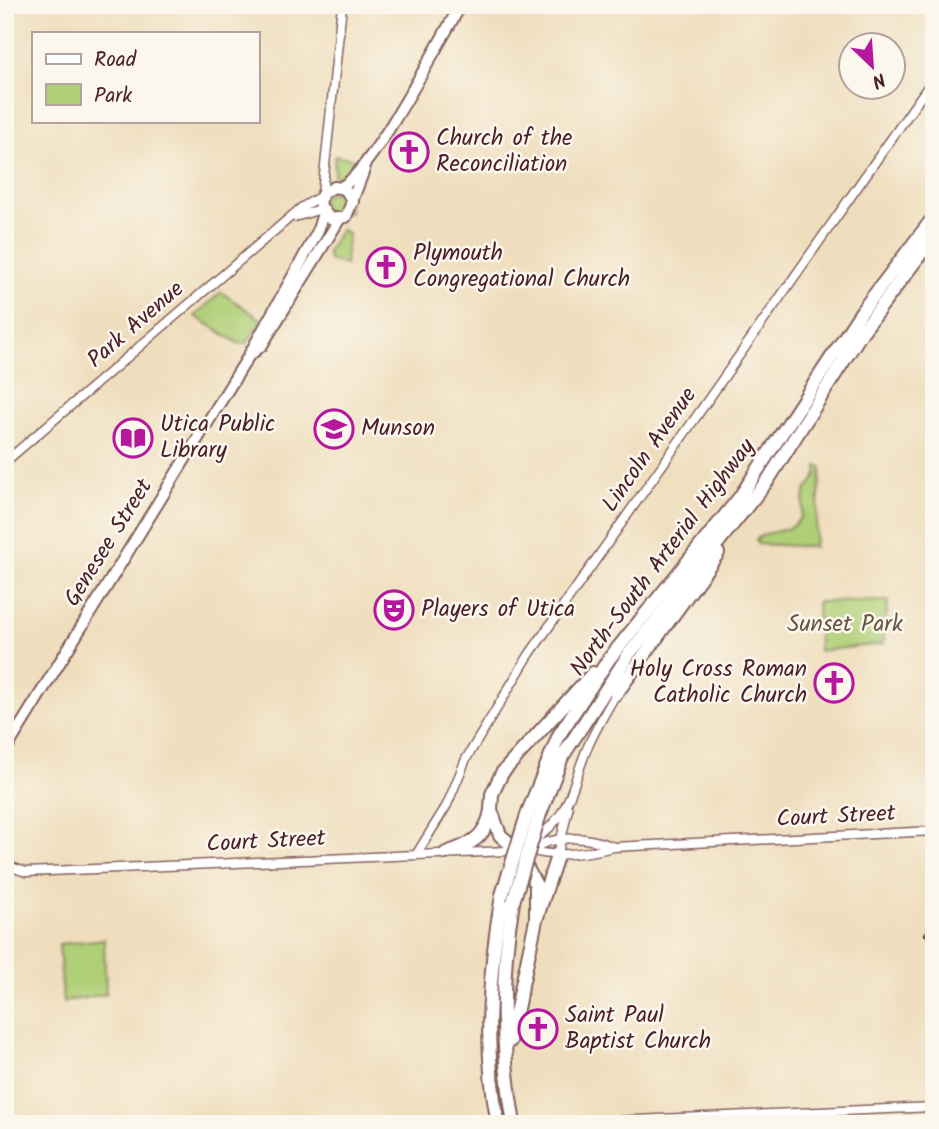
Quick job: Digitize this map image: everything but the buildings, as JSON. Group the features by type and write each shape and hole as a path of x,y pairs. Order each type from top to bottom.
{"highway":[{"name":"North-South Arterial Highway","path":"498,1124 489,1018 492,954 559,735 609,659 740,497 854,322 934,217"},
{"name":"North-South Arterial Highway","path":"534,813 562,757 629,654 768,480 862,332 934,236"},
{"path":"616,694 768,480"},
{"path":"446,853 478,839 490,819 494,783 567,699 609,659"},
{"path":"491,810 500,835 524,850 536,885 536,920"},
{"path":"506,1062 536,920 558,853"},
{"name":"North-South Arterial Highway","path":"507,899 503,975 506,1062 514,1124"}],"main road":[{"path":"368,161 350,212 339,220 330,219 322,211 322,195 330,188 347,185 368,161 461,5"},
{"path":"340,187 349,192 353,202"},
{"name":"Genesee Street","path":"5,751 248,356 317,233 322,211"},
{"name":"Genesee Street","path":"248,356 262,345 339,220"}],"street":[{"path":"322,195 342,5"},
{"name":"Lincoln Avenue","path":"415,855 447,805 466,759 529,655 934,78"},
{"path":"325,153 331,182 340,187"},
{"name":"Park Avenue","path":"5,462 292,219 301,208 322,195"},
{"name":"Park Avenue","path":"292,219 322,211"},
{"path":"558,853 564,839 569,803 594,733 616,694"},
{"path":"524,850 554,824 569,803"},
{"name":"Court Street","path":"5,865 26,872 524,850 543,854 614,847 934,831"},
{"name":"Court Street","path":"524,850 546,840 564,839 600,841 614,847"},
{"path":"544,1124 934,1107"}],"green space":[{"path":"335,156 356,159 346,178 334,176"},
{"path":"345,189 350,212 326,216 321,196"},
{"path":"341,229 348,234 345,265 329,260 327,253"},
{"path":"221,292 262,320 246,344 238,343 195,316"},
{"path":"817,466 822,467 814,547 758,544 756,540 761,536 790,527 800,518 805,494 816,477"},
{"name":"Sunset Park","path":"888,601 883,644 819,651 817,602"},
{"path":"104,939 106,994 63,1002 59,944"}],"railway":[{"path":"926,934 934,926"}],"place":[{"name":"Church of the Reconciliation","path":"409,152"},
{"name":"Plymouth Congregational Church","path":"386,267"},
{"name":"Munson","path":"334,429"},
{"name":"Utica Public Library","path":"133,438"},
{"name":"Players of Utica","path":"394,610"},
{"name":"Holy Cross Roman Catholic Church","path":"834,683"},
{"name":"Saint Paul Baptist Church","path":"538,1029"}]}
